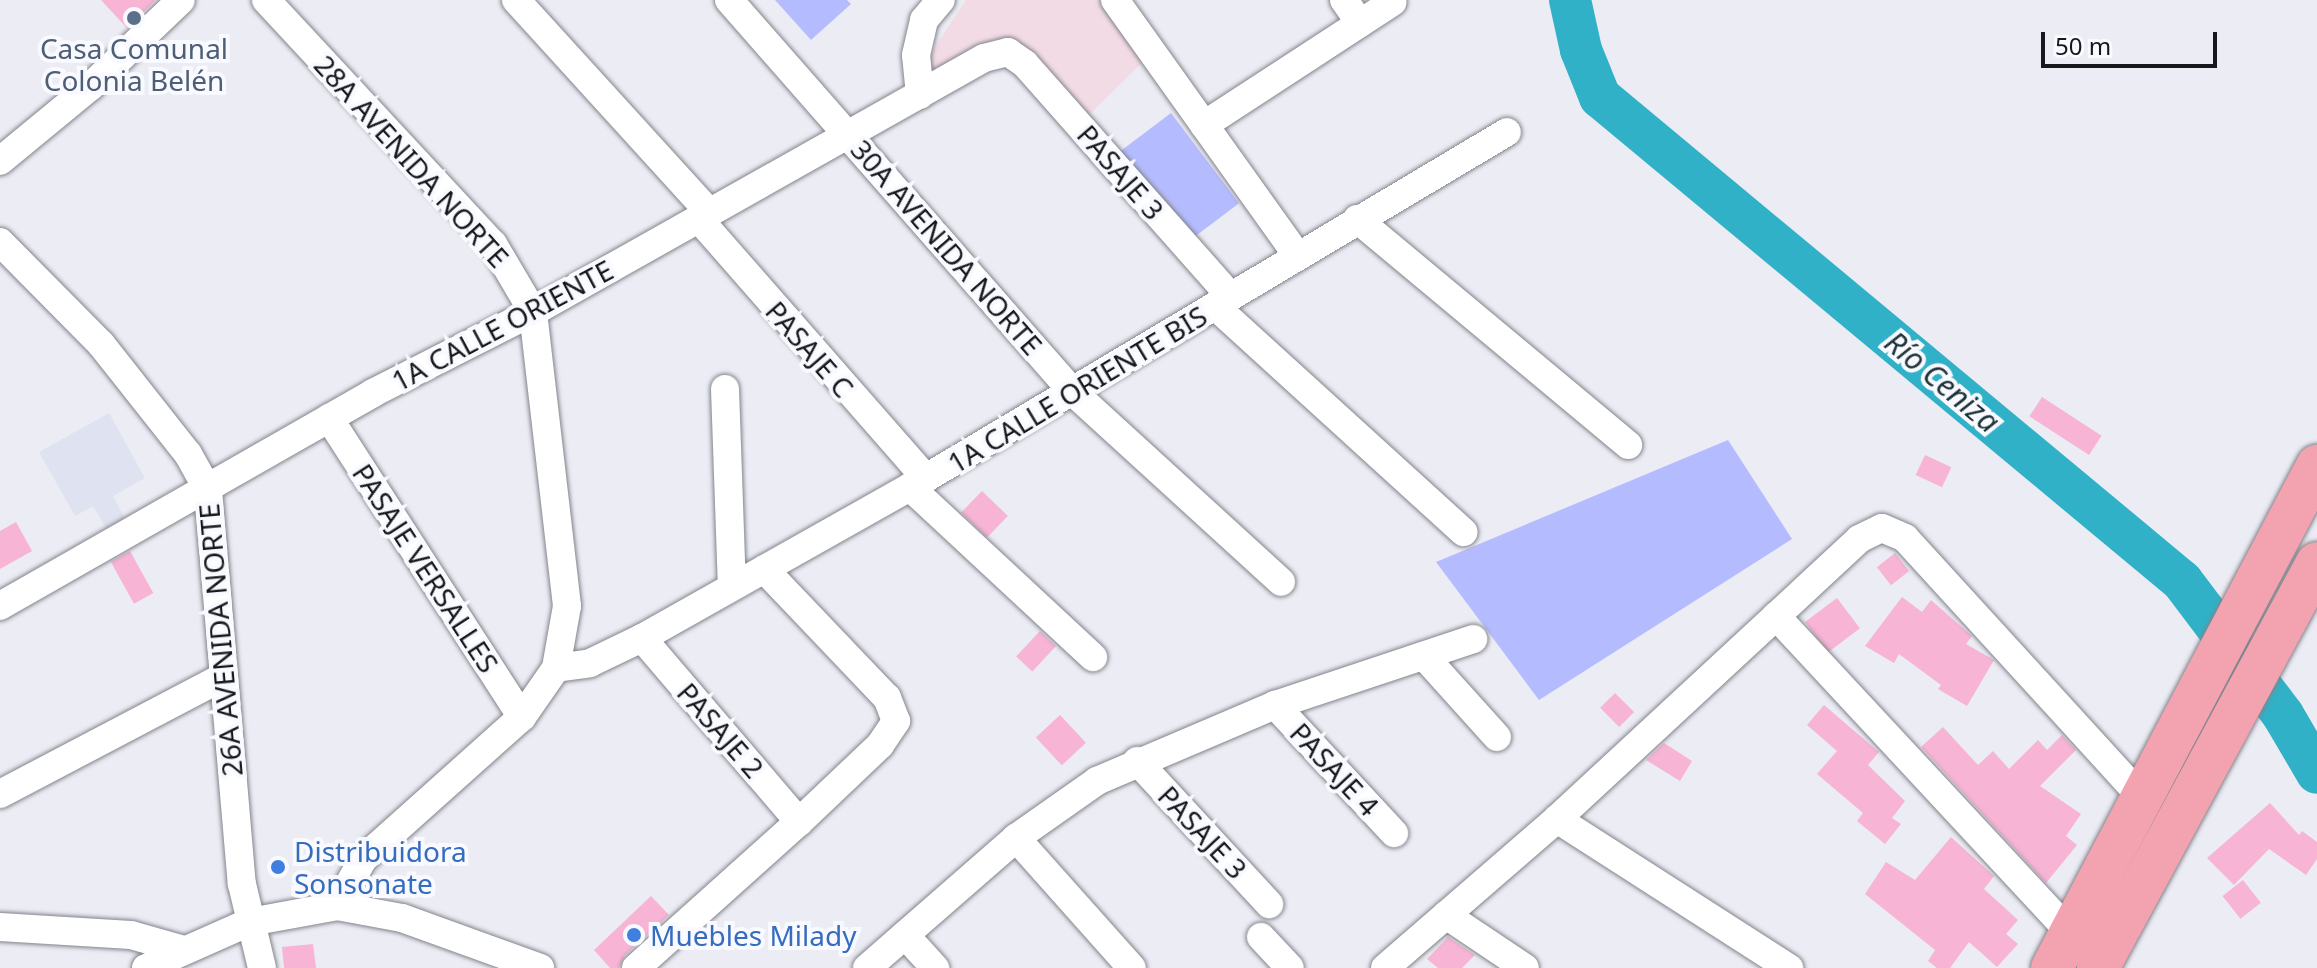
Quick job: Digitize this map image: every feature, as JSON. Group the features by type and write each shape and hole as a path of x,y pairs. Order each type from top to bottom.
{"highway":[{"path":"2062,951 2317,466"},
{"path":"2098,968 2317,563"}],"street":[{"path":"0,161 91,86 181,0"},
{"name":"28A AVENIDA NORTE","path":"266,0 493,244 533,312 567,606 556,668"},
{"name":"PASAJE C","path":"516,0 703,214 918,483 1093,657"},
{"name":"30A AVENIDA NORTE","path":"729,0 1072,391 1281,582"},
{"path":"920,95 916,55 924,20 941,0"},
{"path":"1115,0 1297,255"},
{"path":"1344,0 1360,23"},
{"path":"1204,125 1393,2"},
{"name":"1A CALLE ORIENTE","path":"0,606 208,490 329,418 533,312 984,58 1008,52"},
{"name":"PASAJE 3","path":"1008,52 1025,64 1222,301 1463,532"},
{"name":"1A CALLE ORIENTE BIS","path":"556,668 590,663 642,638 918,483 1507,132"},
{"path":"1357,219 1628,445"},
{"name":"26A AVENIDA NORTE","path":"0,242 101,344 188,454 208,490 223,677 250,922 262,968"},
{"path":"725,389 732,585"},
{"name":"PASAJE VERSALLES","path":"329,418 522,717"},
{"path":"1385,968 1557,819 1859,539 1882,528 1905,538 2142,798"},
{"path":"636,968 799,822 880,745 896,721 887,698 764,569"},
{"path":"1776,616 2062,951"},
{"name":"PASAJE 2","path":"642,638 799,822"},
{"path":"867,968 1016,838 1062,803 1137,761 1275,705 1473,639"},
{"path":"1424,656 1497,737"},
{"path":"337,906 363,859 522,717 556,668"},
{"path":"0,794 223,677"},
{"name":"PASAJE 4","path":"1275,705 1394,833"},
{"name":"PASAJE 3","path":"1137,761 1269,904"},
{"path":"1557,819 1789,968"},
{"path":"1016,838 1132,968"},
{"path":"146,968 250,922 279,914 337,906 402,918 540,968"},
{"path":"1446,915 1525,968"},
{"path":"0,927 131,935 184,950"},
{"path":"905,935 935,968"},
{"path":"1261,937 1290,968"}],"shaded area":[{"path":"775,0 847,0 851,4 811,40"},
{"path":"966,0 1103,0 1149,56 1084,120 1026,52 926,83 933,50"},
{"path":"1171,113 1239,203 1189,241 1121,151"},
{"path":"109,413 145,478 113,496 125,519 107,530 93,506 75,516 39,452"},
{"path":"1728,440 1792,539 1539,700 1436,562"}],"building":[{"name":"Casa Comunal Colonia Belén","path":"101,0 156,0 127,28"},
{"path":"2042,397 2102,436 2089,455 2029,416"},
{"path":"1925,455 1951,467 1942,487 1916,475"},
{"path":"982,491 1008,516 987,538 961,513"},
{"path":"16,522 32,551 0,569 0,531"},
{"path":"130,551 153,593 134,604 111,562"},
{"path":"1895,553 1909,571 1891,585 1877,567"},
{"path":"1902,597 1922,612 1931,600 1972,636 1966,644 1994,660 1967,706 1938,689 1941,685 1899,654 1894,663 1865,646"},
{"path":"1837,598 1860,628 1828,652 1805,622"},
{"path":"1040,631 1056,646 1032,672 1016,657"},
{"path":"1615,693 1634,712 1619,727 1600,708"},
{"path":"1824,705 1879,752 1868,765 1905,801 1892,818 1901,824 1885,844 1857,821 1863,813 1817,774 1837,751 1807,725"},
{"path":"1060,715 1086,743 1062,765 1036,738"},
{"path":"1943,727 1978,765 1993,751 2009,769 2038,740 2047,750 2062,735 2076,750 2040,786 2081,814 2066,836 2077,845 2046,883 1921,747"},
{"path":"1664,743 1692,761 1680,781 1646,760"},
{"path":"2270,803 2299,835 2302,831 2317,842 2317,859 2306,875 2269,849 2234,885 2207,858"},
{"path":"1951,837 1994,876 1984,889 2018,920 2006,934 2018,944 1997,967 1969,942 1950,968 1937,968 1928,961 1935,950 1865,894 1886,862 1915,880"},
{"path":"2243,880 2261,903 2240,919 2223,896"},
{"name":"Muebles Milady","path":"651,896 669,915 625,955 619,968 610,968 594,950"},
{"path":"1448,937 1475,955 1462,968 1438,968 1427,959"},
{"path":"313,944 316,968 284,968 282,947"}],"waterway":[{"name":"Río Ceniza","path":"1570,0 1581,50 1600,97 2182,581 2283,715 2317,773"}],"place":[{"name":"Casa Comunal Colonia Belén","path":"134,18"},
{"name":"Distribuidora Sonsonate","path":"278,867"},
{"name":"Muebles Milady","path":"634,935"}]}
